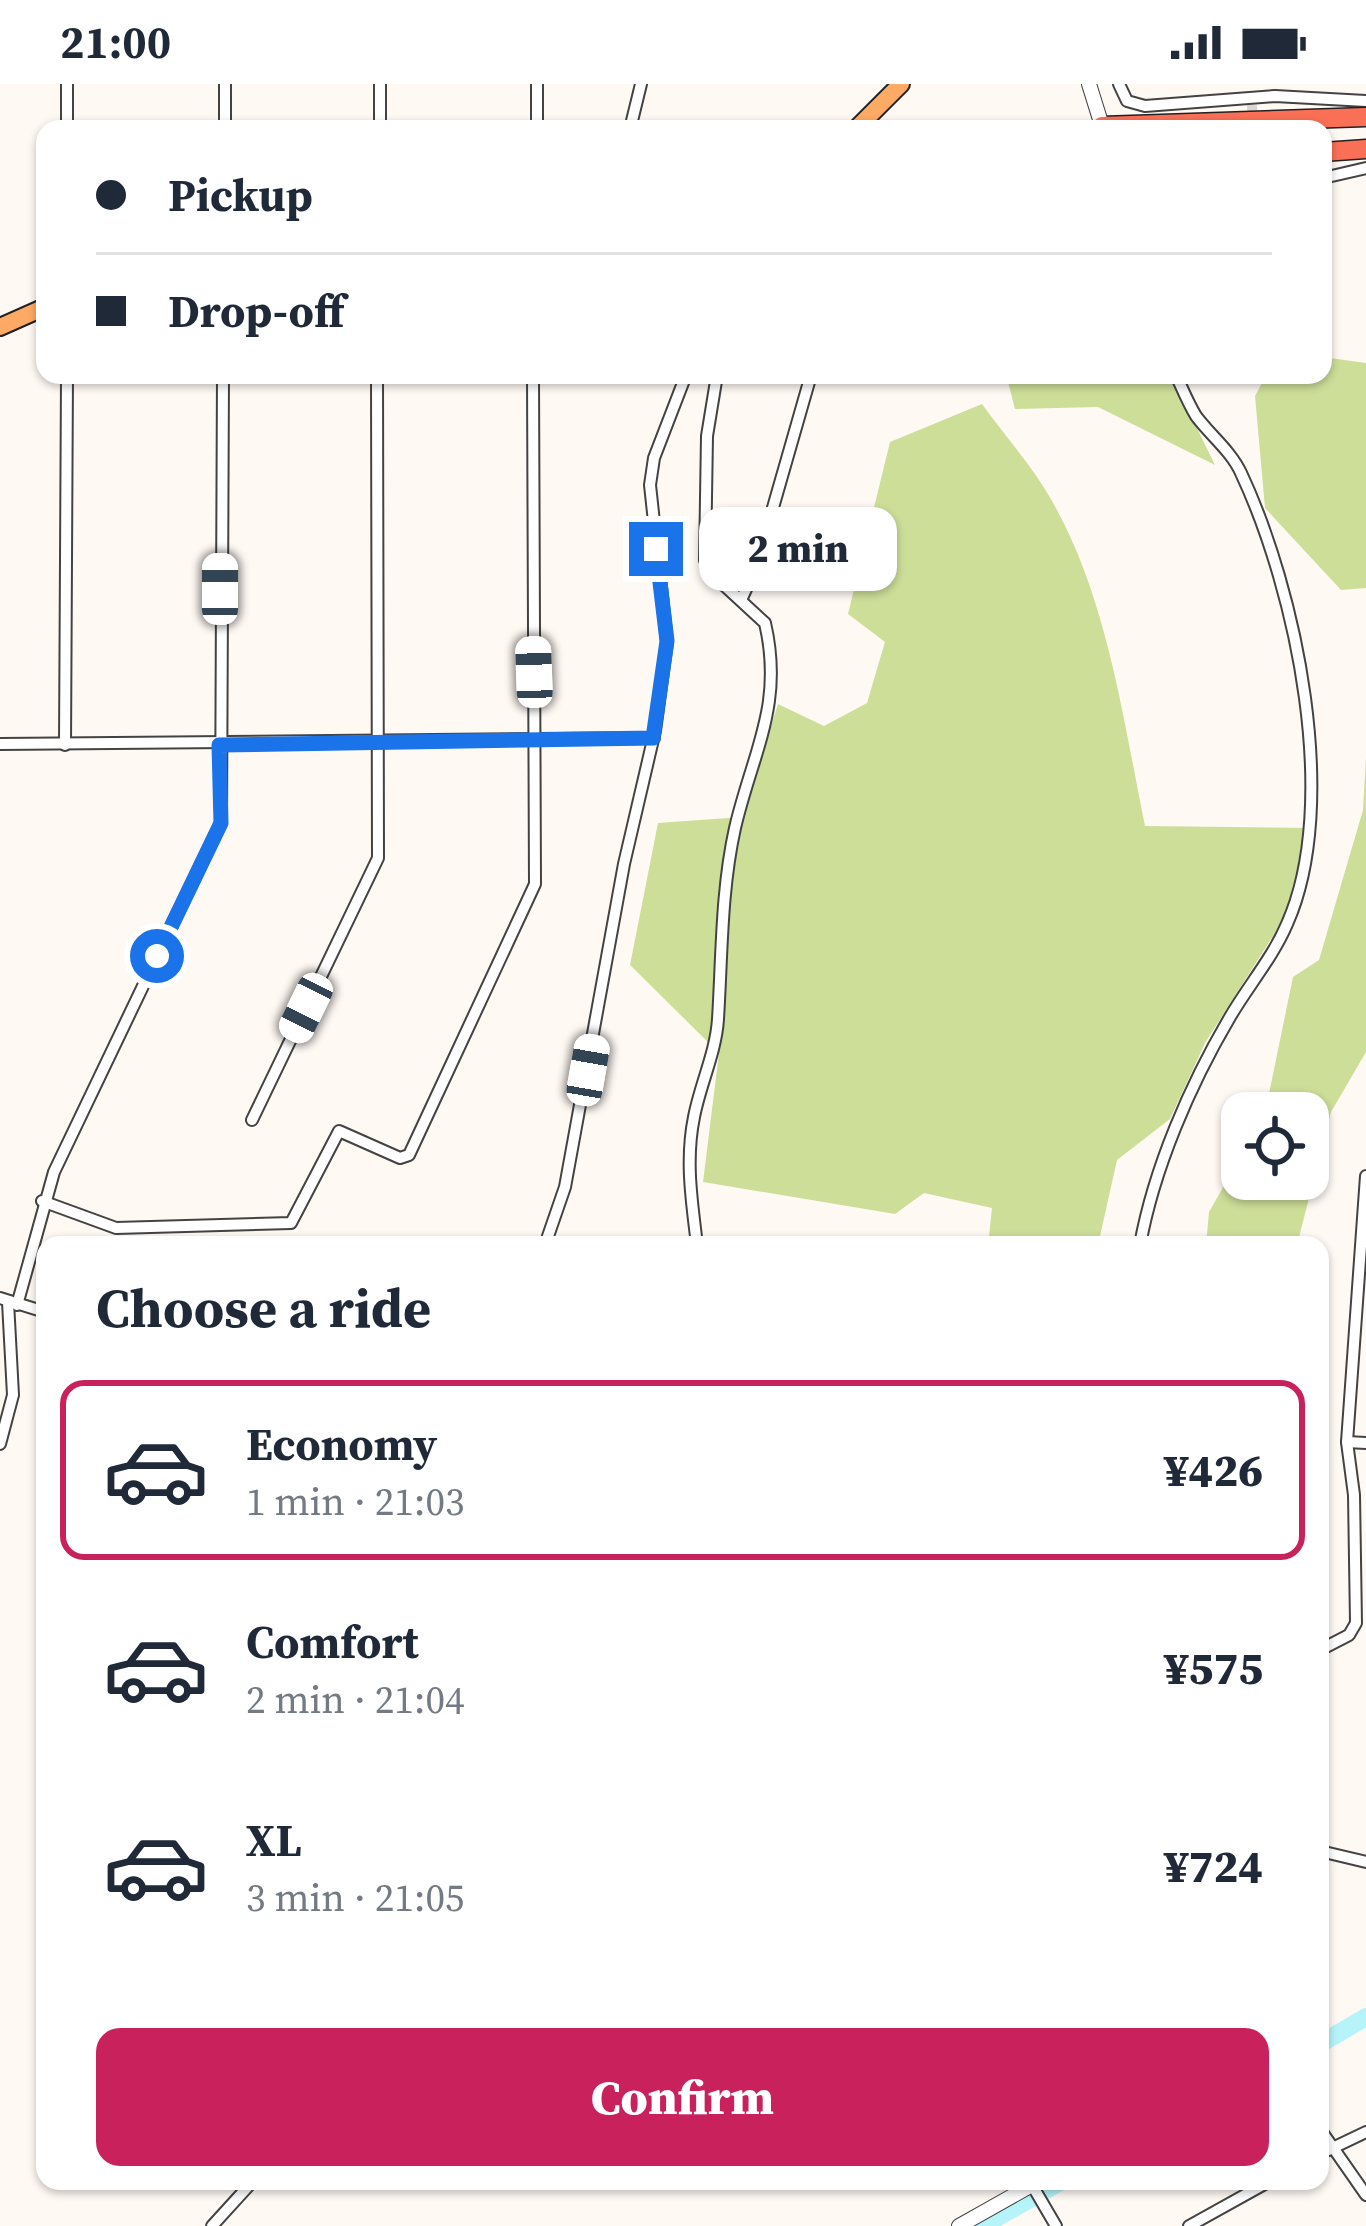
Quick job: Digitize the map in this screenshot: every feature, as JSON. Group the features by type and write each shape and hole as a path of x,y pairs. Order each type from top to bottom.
{"highway":[{"path":"1287,120 1366,117"},
{"path":"1332,151 1366,149"}],"main road":[{"path":"865,120 901,84"},
{"path":"0,327 36,311"}],"street":[{"path":"67,84 67,120"},
{"path":"225,84 225,120"},
{"path":"380,84 380,120"},
{"path":"537,84 537,120"},
{"path":"633,120 641,84"},
{"path":"1089,84 1101,120"},
{"path":"1119,84 1127,101 1138,106 1366,101"},
{"path":"1332,176 1366,168"},
{"path":"65,745 67,384"},
{"path":"0,1444 13,1395 8,1302 42,1201 221,823 223,384"},
{"path":"252,1120 379,858 377,384"},
{"path":"42,1201 116,1228 291,1223 339,1131 400,1158 409,1155 532,896 533,384"},
{"path":"547,1236 569,1168 653,738 667,641 650,485 654,458 683,384"},
{"path":"696,1236 688,1160 693,1124 718,1023 723,913 735,829 765,734 773,690 765,622 708,569 703,547 707,436 716,384"},
{"path":"742,598 756,567 808,384"},
{"path":"1142,1236 1149,1200 1206,1061 1288,924 1310,858 1313,772 1287,616 1269,544 1239,468 1195,414 1180,384"},
{"path":"0,744 653,738"},
{"path":"1329,1645 1349,1635 1356,1623 1354,1495 1347,1442 1366,1176"},
{"path":"1347,1442 1366,1443"},
{"path":"1329,1853 1366,1862"},
{"path":"1329,2150 1366,2132"},
{"path":"1329,2141 1366,2195"},
{"path":"212,2226 245,2190"},
{"path":"959,2226 1026,2190"},
{"path":"1037,2190 1056,2226"},
{"path":"1189,2226 1254,2190"}],"green space":[{"path":"1332,358 1366,363 1366,588 1341,590 1265,508 1255,396 1261,384 1332,384"},
{"path":"1009,384 1175,384 1215,465 1098,407 1015,409"},
{"path":"982,404 1044,488 1071,538 1100,618 1145,826 1308,828 1285,917 1205,1043 1170,1119 1117,1160 1100,1236 989,1236 992,1208 924,1193 895,1214 703,1182 719,1053 630,965 658,823 742,817 778,704 824,726 867,703 885,642 848,614 890,442"},
{"path":"1366,757 1366,1052 1329,1120 1329,1092 1269,1092 1293,977 1319,960 1363,810"},
{"path":"1221,1191 1221,1200 1309,1200 1299,1236 1207,1236 1209,1212"}],"waterway":[{"path":"1329,2039 1366,2017"},
{"path":"982,2226 1046,2190"}],"tunnel":[{"path":"1252,105 1253,120"}],"route":[{"path":"157,956 221,823 219,745 653,738 667,641 656,549"}]}
